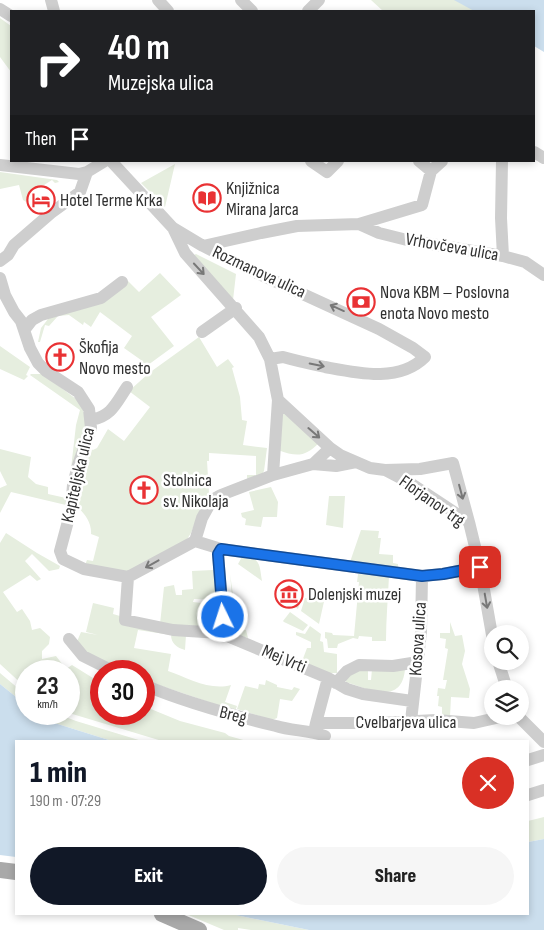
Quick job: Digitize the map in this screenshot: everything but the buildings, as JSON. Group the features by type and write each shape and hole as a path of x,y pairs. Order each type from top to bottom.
{"main road":[{"path":"0,870 15,872"},
{"path":"164,915 199,930"}],"street":[{"path":"158,0 167,10"},
{"path":"241,0 251,10"},
{"path":"309,10 319,0"},
{"path":"0,165 64,173 87,172 103,162"},
{"name":"Rozmanova ulica","path":"112,162 174,228 203,246 257,273 379,329 425,357 409,369 380,374 364,374 283,357 270,359"},
{"path":"312,162 327,172 337,162"},
{"path":"420,162 431,171"},
{"path":"203,246 261,232 297,226 359,224 422,205 431,171 441,162"},
{"path":"502,162 501,218 503,256"},
{"path":"0,260 8,254 14,245 80,192 87,172"},
{"name":"Vrhovčeva ulica","path":"359,224 379,233 407,240 503,256 525,262 544,275"},
{"path":"174,228 185,252 236,308 259,337 270,359 278,400 273,475"},
{"name":"Kapiteljska ulica","path":"0,278 5,295 25,329 30,348 38,363 46,371 78,392 89,409 92,420 73,484 71,510 60,551 61,556 66,561 84,569 128,577"},
{"path":"25,329 32,320 41,315 101,298 122,282"},
{"path":"202,332 236,308"},
{"path":"92,420 102,418 111,411 127,387"},
{"path":"278,400 330,448 340,455 370,468 385,470 420,469 453,463 469,522"},
{"path":"313,464 330,448"},
{"path":"128,577 195,541 202,518 212,500 221,495 273,475 313,464 336,466 356,462"},
{"name":"Florjanov trg","path":"385,470 410,483 469,522 480,567 490,625"},
{"path":"195,541 221,549 422,576 480,567"},
{"path":"220,633 223,617 218,554 221,549"},
{"name":"Kosova ulica","path":"411,720 421,632 422,576"},
{"name":"Mej Vrti","path":"128,577 125,620 173,630 220,633 347,689 363,694 412,701"},
{"path":"69,639 83,656 91,660"},
{"path":"318,730 332,681 359,665 393,666 418,662"},
{"name":"Breg","path":"155,690 216,711 278,727 318,730"},
{"name":"Cvelbarjeva ulica","path":"318,730 411,720 474,723 484,721"},
{"path":"527,725 544,742"},
{"path":"529,760 544,755"},
{"path":"529,795 544,790"}],"green space":[{"path":"371,0 460,0 476,10 382,10"},
{"path":"0,18 10,25 10,71 0,57"},
{"path":"175,164 165,207 141,183"},
{"path":"0,172 57,180 59,182 55,183 52,180 28,195 28,203 23,200 19,185 0,189"},
{"path":"196,254 236,274 233,300 194,255"},
{"path":"160,273 181,295 151,317 174,346 137,373 140,368 137,366 141,360 124,348 132,336 100,312 91,327 84,322 83,325 69,315 58,316 49,326 45,325 40,342 38,342 41,328 48,319 128,281 139,292"},
{"path":"199,337 217,367 228,359 234,367 232,368 240,397 242,420 247,421 243,445 267,448 264,471 262,474 247,479 247,475 256,475 256,456 209,453 209,461 207,461 209,493 184,544 128,573 85,565 87,560 93,561 99,537 91,534 87,519 77,507 80,500 77,497 79,474 88,448 93,450 97,448 108,429 124,441 150,407 129,391 149,373"},
{"path":"0,346 30,367 26,375 28,376 24,380 0,369"},
{"path":"31,374 43,374 76,399 80,403 87,420 69,486 76,425 80,410"},
{"path":"282,412 319,443 309,451 296,455 278,450"},
{"path":"0,449 31,457 28,477 36,484 48,487 48,494 66,498 66,505 11,492 0,513 0,488 7,485 0,471"},
{"path":"271,487 278,502 277,517 263,517 261,527 245,525 246,519 242,517 241,513 254,510 249,492"},
{"path":"329,496 345,496 343,528 326,525"},
{"path":"361,530 379,531 378,538 381,538 379,554 393,555 393,563 398,564 398,570 350,562"},
{"path":"6,533 60,566 59,569 49,571 32,554 25,561 41,579 37,581 30,575 3,592 17,612 22,609 30,621 32,630 40,628 50,637 49,644 42,651 42,659 56,656 59,660 15,660 15,678 0,664 0,543"},
{"path":"243,555 258,563 262,581 238,564"},
{"path":"213,570 219,600 194,599 193,602 219,605 214,618 208,626 206,628 160,624 164,587 174,585 176,595 182,595 182,590 193,589 192,571"},
{"path":"230,574 238,629 246,630 248,638 235,632"},
{"path":"358,574 389,576 386,641 372,641 372,637 359,636 358,639 353,638 338,644 337,648 328,648 325,632 332,633 333,635 354,636 359,582 357,582"},
{"path":"275,587 297,591 296,595 302,597 298,609 288,602 288,596"},
{"path":"314,595 325,597 319,624 301,611 305,598 313,599"},
{"path":"93,603 114,608 113,614 186,635 185,650 175,645 171,635 138,630 134,648 171,654 168,671 191,680 215,686 231,685 225,702 237,706 235,711 155,684 155,660 100,660 84,652 76,644 81,632 98,635 86,632"},
{"path":"290,612 308,625 303,631 283,621"},
{"path":"450,622 455,636 462,635 465,651 462,664 470,689 469,698 451,697 450,717 442,716 442,707 438,706 439,696 437,696 438,688 445,689 447,680 443,680 448,649 445,648 446,639 440,638 440,633 450,633"},
{"path":"310,626 321,634 320,641 323,642 324,652 337,654 337,673 329,673 301,664 307,648 311,648 311,642 296,635 296,632 305,634"},
{"path":"368,669 368,680 371,680 372,669 405,669 403,680 398,688 391,691 374,691 346,682 344,678 353,671"},
{"path":"80,670 90,676 90,719 80,716"},
{"path":"0,673 15,686 15,696 0,684"},
{"path":"266,680 277,685 277,687 292,690 294,687 300,689 292,701 280,699 277,718 272,720 237,709 245,686 258,689 259,684 265,685"},
{"path":"155,711 180,721 243,740 159,740 109,725 155,725"},
{"path":"80,722 139,740 109,740 61,725 80,725"},
{"path":"544,817 544,839 529,842 529,821"},
{"path":"188,915 236,915 309,930 251,930 238,928 238,930 224,930"}],"water":[{"path":"454,0 544,0 544,52 535,47 535,10 472,10"},
{"path":"0,684 15,696 15,725 61,725 109,740 15,740 15,857 0,855"},
{"path":"544,839 544,930 309,930 236,915 529,915 529,842"}],"place":[{"name":"Knjižnica Mirana Jarca","path":"207,198"},
{"name":"Hotel Terme Krka","path":"41,200"},
{"name":"Nova KBM – Poslovna enota Novo mesto","path":"361,302"},
{"name":"Škofija Novo mesto","path":"60,357"},
{"name":"Stolnica sv. Nikolaja","path":"144,490"},
{"name":"Dolenjski muzej","path":"289,594"}],"route":[{"path":"223,617 218,554 221,549 422,576 480,567"}]}
